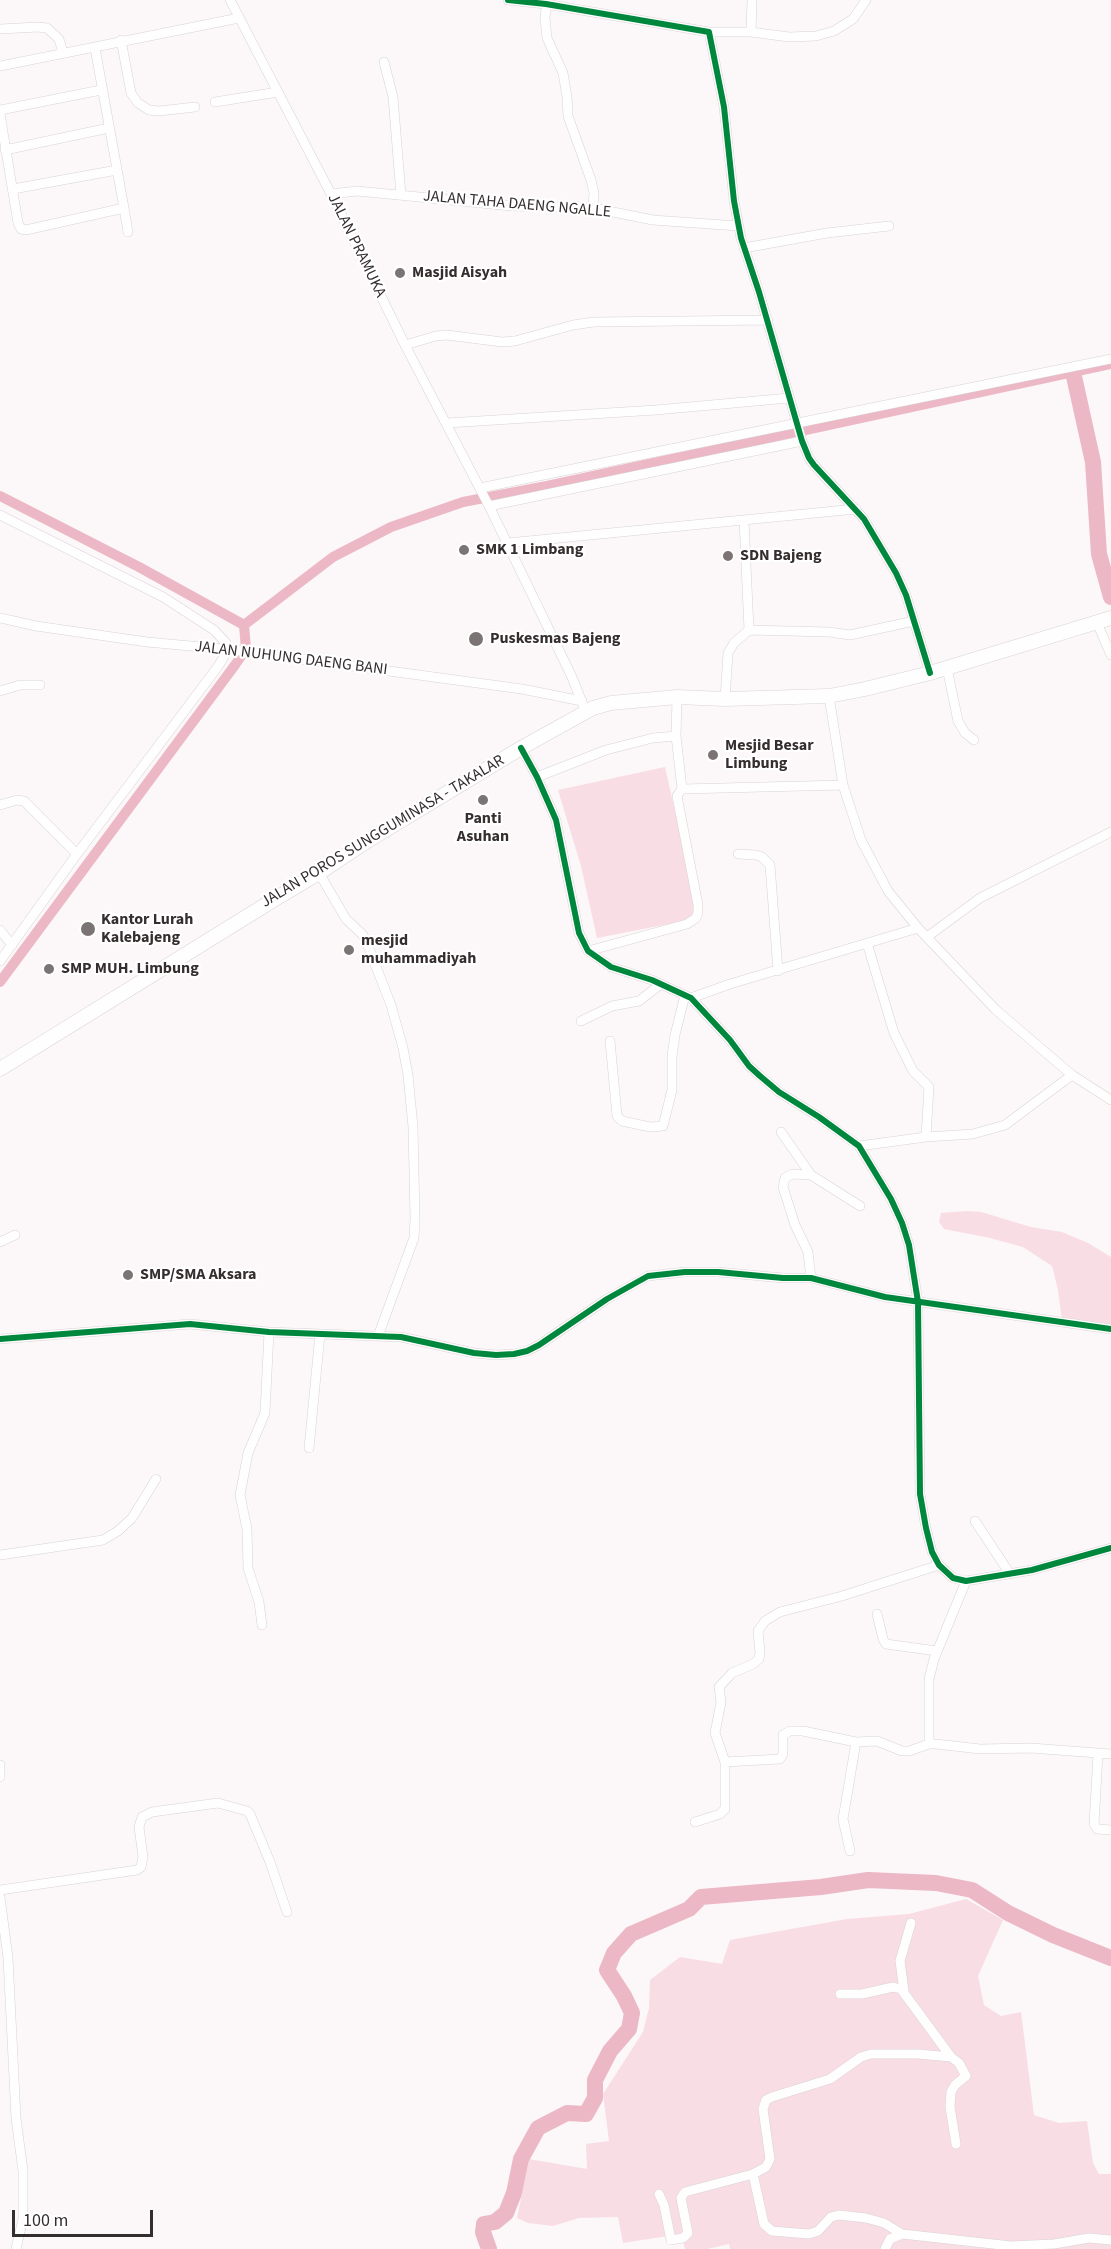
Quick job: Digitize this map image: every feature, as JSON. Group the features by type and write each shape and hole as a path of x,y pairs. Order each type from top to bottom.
{"highway":[{"name":"JALAN POROS SUNGGUMINASA - TAKALAR","path":"0,1069 521,748 584,706 677,697 725,699 829,696 947,668 1104,620"}],"street":[{"name":"JALAN PRAMUKA","path":"230,0 331,194 405,345 489,504 584,706"},
{"path":"508,0 547,2 709,32 751,32 789,37 816,36 834,31 853,19 866,0"},
{"path":"751,32 752,0"},
{"path":"547,2 545,18 547,38 563,73 568,116 591,180 594,193 593,208"},
{"path":"0,66 239,18"},
{"path":"0,29 47,28 59,39 63,53"},
{"path":"709,32 724,107 738,226 768,320 802,440 814,465 864,519 896,573 930,672"},
{"path":"121,40 131,93 138,103 149,110 159,111 195,106"},
{"path":"95,48 128,232"},
{"path":"384,62 393,97 401,195"},
{"path":"101,90 0,112 18,223 23,229 124,208"},
{"path":"215,102 278,92"},
{"path":"5,150 109,128"},
{"path":"13,189 117,170"},
{"name":"JALAN TAHA DAENG NGALLE","path":"331,194 357,191 512,206 593,208 653,220 738,226"},
{"path":"744,248 827,233 889,226"},
{"path":"405,345 447,335 502,342 515,341 573,325 594,322 768,320"},
{"path":"481,490 1111,359"},
{"path":"447,423 656,410 789,398"},
{"path":"489,504 802,440"},
{"path":"508,543 856,509"},
{"path":"0,515 163,597 214,630 231,650 77,854 0,961"},
{"path":"744,520 749,630"},
{"name":"JALAN NUHUNG DAENG BANI","path":"0,618 36,626 147,642 257,653 522,689 584,706"},
{"path":"1104,620 1111,655"},
{"path":"725,699 728,653 734,643 749,630 850,634 914,621"},
{"path":"947,668 958,721 965,733 974,740"},
{"path":"0,691 20,685 40,685"},
{"path":"829,696 843,786 861,840 888,891 918,928 996,1010 1072,1075 1111,1100"},
{"path":"588,951 687,924 696,918 698,913 677,796 682,789 676,736 677,697"},
{"path":"537,777 606,750 653,738 676,736"},
{"path":"521,748 537,777 555,820 579,933 588,951 611,967 661,984 688,997 730,1040 759,1076 859,1146 902,1223 909,1245 918,1302 920,1494 932,1552 939,1565 953,1578 966,1581 1032,1570 1111,1548"},
{"path":"682,789 843,786"},
{"path":"0,805 17,800 24,801 77,854"},
{"path":"927,937 980,898 1111,832"},
{"path":"738,854 762,857 770,865 778,971"},
{"path":"319,873 346,919 366,940 391,1005 408,1075 413,1127 416,1219 414,1238 378,1336"},
{"path":"688,997 918,928"},
{"path":"0,930 12,945"},
{"path":"867,943 894,1033 913,1071 929,1087 927,1137"},
{"path":"581,1021 612,1006 639,1001 661,984"},
{"path":"610,1041 617,1116 627,1122 661,1128 670,1106 675,1035 688,997"},
{"path":"859,1146 927,1137 973,1134 1005,1125 1072,1075"},
{"path":"781,1132 811,1175 860,1206"},
{"path":"811,1175 792,1174 785,1178 783,1183 795,1225 808,1252 811,1278"},
{"path":"0,1242 15,1235"},
{"path":"0,1339 177,1324 222,1326 269,1332 378,1336 416,1340 474,1353 514,1354 539,1345 607,1299 654,1274 718,1272 783,1278 811,1278 856,1291 918,1302 1111,1329"},
{"path":"262,1625 259,1602 248,1568 247,1530 240,1495 248,1453 265,1413 269,1332"},
{"path":"309,1448 320,1334"},
{"path":"0,1555 103,1540 118,1531 132,1518 156,1479"},
{"path":"975,1521 1010,1574"},
{"path":"695,1821 720,1814 724,1809 725,1762 715,1734 721,1702 719,1687 732,1673 759,1659 758,1631 765,1621 780,1612 842,1596 939,1565"},
{"path":"929,1744 929,1679 937,1651 966,1581"},
{"path":"877,1614 886,1644 937,1651"},
{"path":"725,1762 780,1759 783,1754 783,1735 790,1731 803,1731 856,1742 877,1741 909,1751 929,1744 980,1749 1031,1748 1111,1754"},
{"path":"850,1851 843,1819 856,1742"},
{"path":"1098,1754 1094,1824 1098,1829 1111,1830"},
{"path":"0,1765 0,1777"},
{"path":"0,1890 137,1870 141,1867 143,1857 139,1827 141,1817 152,1812 218,1803 247,1811 250,1814 273,1871 286,1912"},
{"path":"0,1897 6,1938 16,2118 23,2171 23,2219 16,2249"},
{"path":"911,1923 900,1961 904,1992 951,2056 959,2063 966,2076 955,2085 951,2092 950,2107 956,2144"},
{"path":"840,1994 862,1994 893,1987 904,1992"},
{"path":"659,2194 664,2205 671,2240 683,2238 688,2233 681,2198 683,2194 694,2188 753,2174 766,2167 770,2159 763,2109 766,2100 830,2079 865,2055 951,2056"},
{"path":"753,2174 764,2224 772,2231 810,2234 818,2230 831,2217 839,2215 884,2223 902,2234 1011,2246 1054,2244 1089,2238 1111,2240"},
{"path":"885,2249 890,2239 902,2234"}],"shaded area":[{"path":"665,767 699,918 597,938 581,866 558,790"},
{"path":"981,1212 1031,1227 1062,1232 1088,1243 1111,1257 1111,1324 1062,1321 1052,1266 1023,1247 944,1229 939,1222 941,1213"},
{"path":"966,1899 1003,1920 978,1976 984,2005 1001,2016 1021,2012 1034,2115 1059,2123 1087,2121 1093,2163 1099,2174 1111,2174 1111,2249 730,2249 729,2244 707,2249 685,2249 681,2234 623,2243 618,2217 579,2218 553,2226 528,2223 517,2218 529,2159 587,2169 586,2144 609,2141 603,2094 643,2032 649,2008 650,1980 680,1957 722,1964 730,1940 847,1919 909,1914"}],"waterway":[{"path":"244,625 333,557 391,527 463,502 547,486 1111,364"},
{"path":"1073,372 1093,462 1099,554 1111,597"},
{"path":"0,496 139,567 244,625"},
{"path":"0,982 246,649 244,625"},
{"path":"489,2249 483,2232 484,2224 495,2222 506,2213 514,2193 521,2159 538,2128 567,2113 586,2114 595,2098 595,2080 610,2051 629,2029 632,2013 607,1970 614,1953 631,1934 689,1909 701,1897 821,1887 868,1880 936,1883 972,1890 1008,1913 1053,1935 1111,1958"}],"cycle path":[{"path":"508,0 546,4 709,32 724,107 734,201 741,238 802,441 814,465 864,519 896,573 906,595 930,673"},
{"path":"521,748 556,820 579,933 588,951 611,967 652,980 691,998 760,1076 779,1092 859,1146 891,1199 909,1245 918,1302 920,1494 932,1552 939,1565 953,1578 966,1581 1032,1570 1111,1548"},
{"path":"0,1339 190,1324 269,1332 401,1337 474,1353 514,1354 539,1345 607,1299 648,1276 685,1272 811,1278 885,1297 1111,1329"}],"place":[{"name":"Masjid Aisyah","path":"400,273"},
{"name":"SMK 1 Limbang","path":"464,550"},
{"name":"SDN Bajeng","path":"728,556"},
{"name":"Puskesmas Bajeng","path":"476,639"},
{"name":"Mesjid Besar Limbung","path":"713,755"},
{"name":"Panti Asuhan","path":"483,800"},
{"name":"Kantor Lurah Kalebajeng","path":"88,929"},
{"name":"mesjid muhammadiyah","path":"349,950"},
{"name":"SMP MUH. Limbung","path":"49,969"},
{"name":"SMP/SMA Aksara","path":"128,1275"}]}
